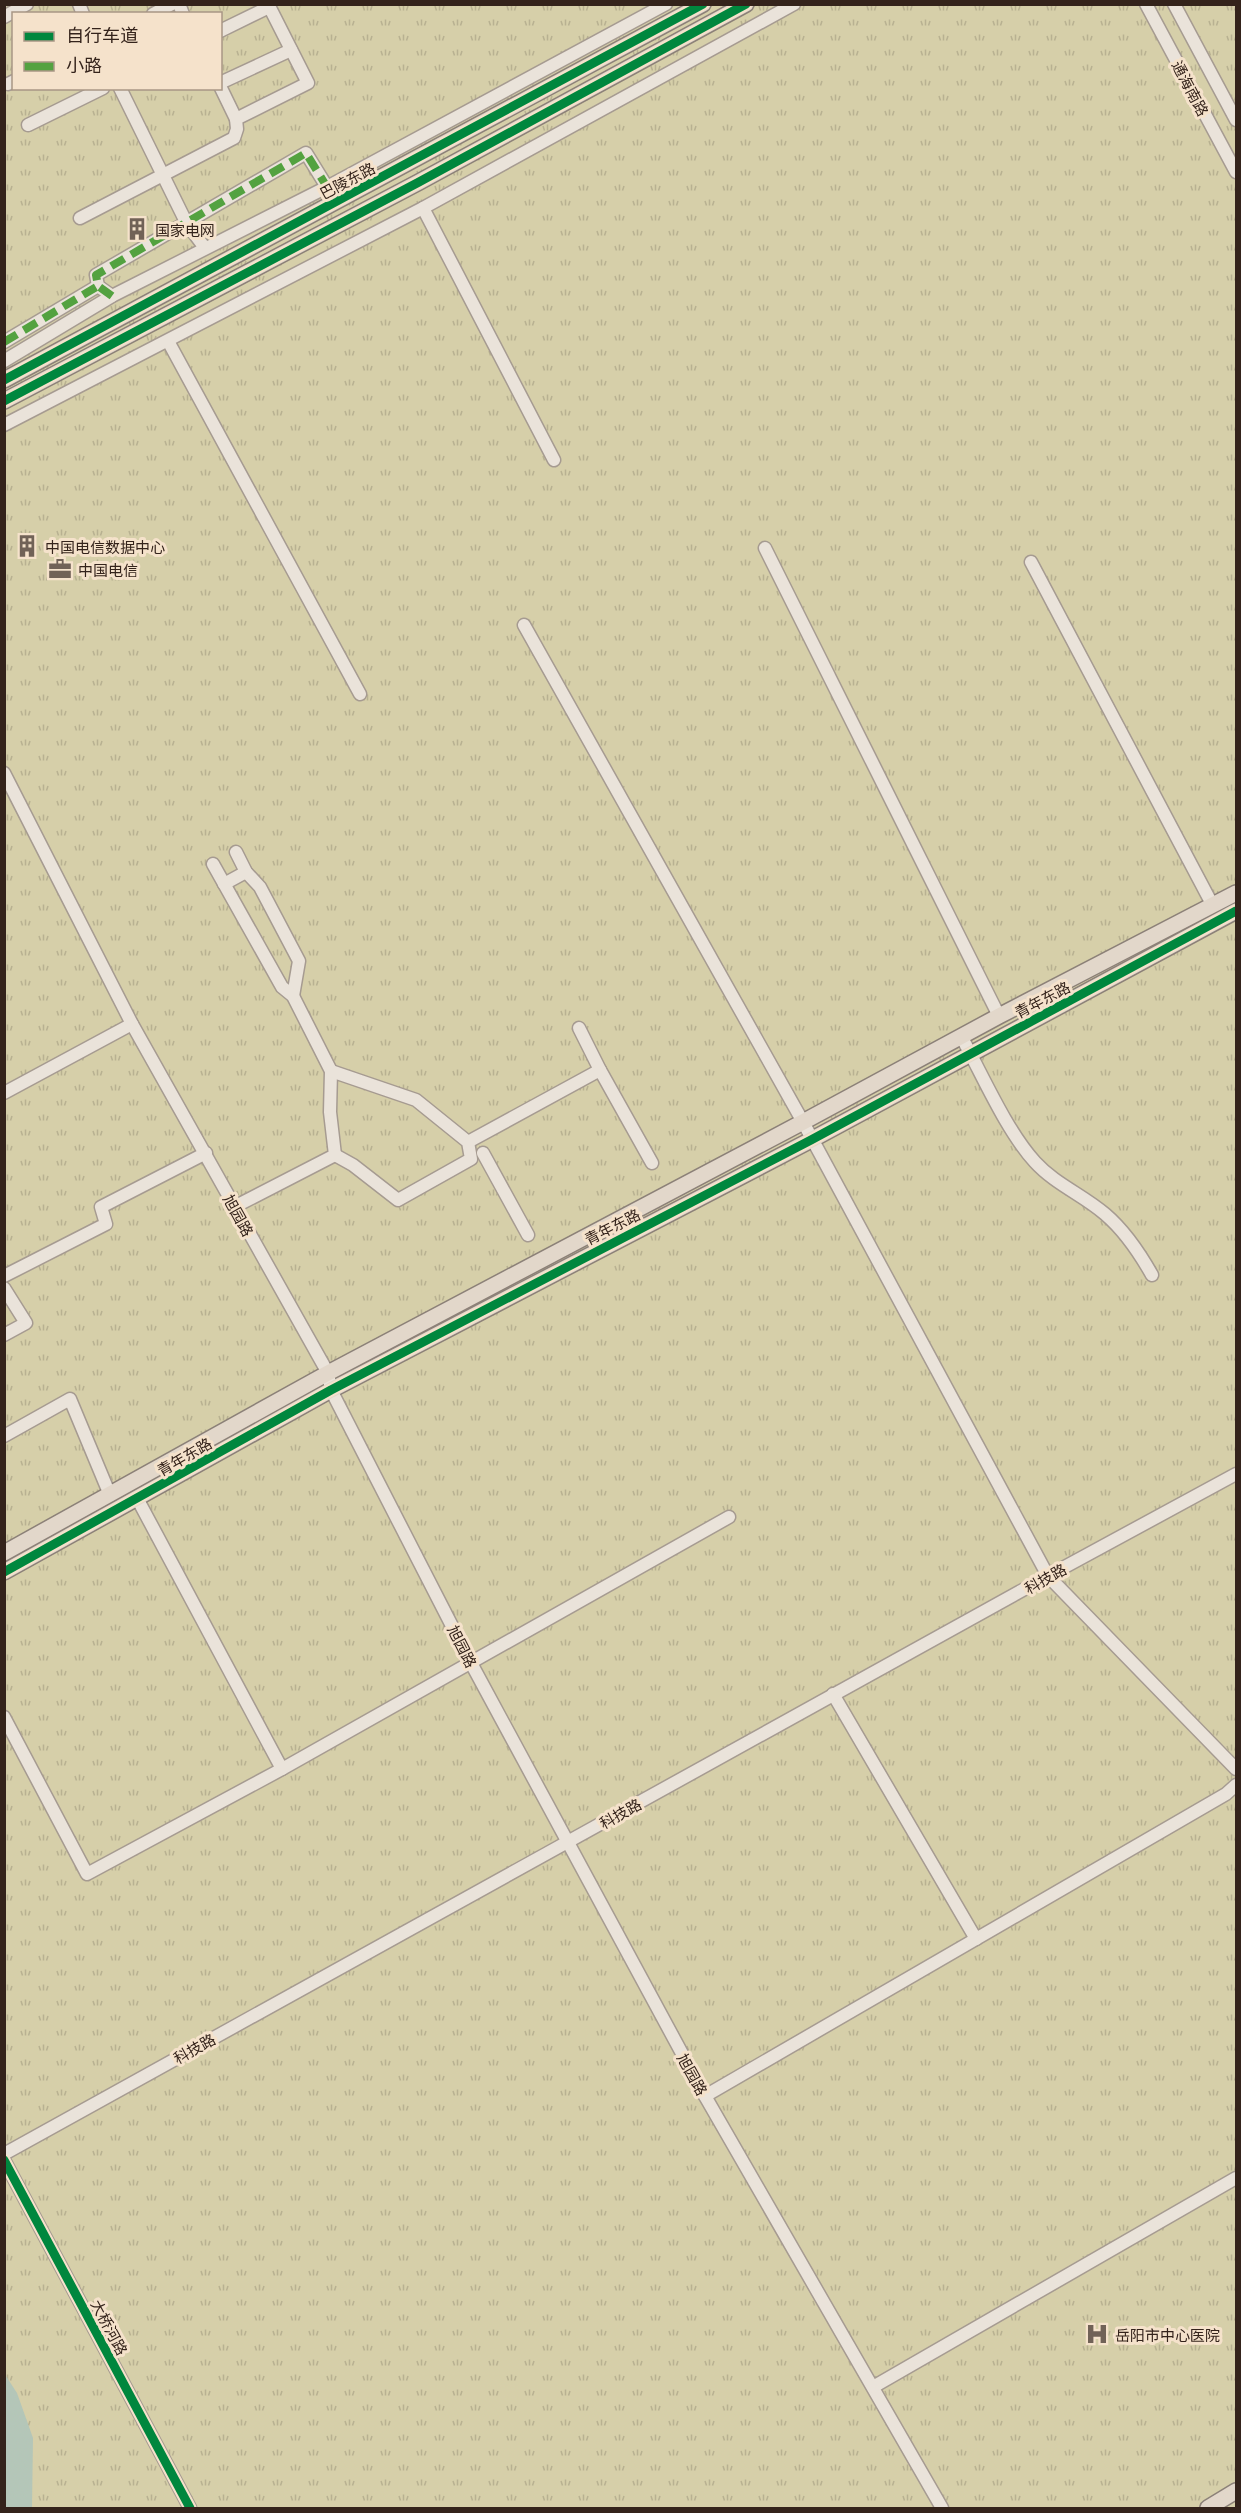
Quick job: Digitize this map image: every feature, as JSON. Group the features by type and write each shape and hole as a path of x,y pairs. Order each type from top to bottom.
{"main road":[{"name":"巴陵东路","path":"7,370 703,4"},
{"path":"4,401 409,188 746,4"},
{"name":"青年东路","path":"4,1553 328,1373 961,1036 1236,893"},
{"name":"青年东路","path":"4,1572 138,1500 331,1390 811,1140 1236,912"},
{"path":"1208,2508 1236,2491"}],"street":[{"path":"13,12 27,4"},
{"path":"157,12 172,4"},
{"path":"7,370 112,296 327,188 666,4"},
{"path":"4,425 423,208 794,4"},
{"name":"通海南路","path":"1146,4 1236,172"},
{"name":"通海南路","path":"1174,4 1235,114"},
{"path":"222,30 269,6 308,82 236,119"},
{"path":"222,84 291,50"},
{"path":"80,218 234,138 237,129 236,119 222,89"},
{"path":"28,125 99,90"},
{"path":"121,90 161,176 187,224 205,248"},
{"path":"112,296 98,286 96,275 306,153 327,188"},
{"path":"423,208 554,460"},
{"path":"4,342 98,286"},
{"path":"168,341 360,694"},
{"path":"765,548 999,1016"},
{"path":"1031,562 1212,904"},
{"path":"525,625 803,1122 1048,1576 1236,1769"},
{"name":"旭园路","path":"5,774 132,1024 328,1373 331,1390 471,1663 567,1842 705,2096 942,2508"},
{"path":"236,852 246,872 260,887 299,961 293,996"},
{"path":"213,864 282,987 293,996 331,1071 330,1112 335,1155"},
{"path":"224,884 246,872"},
{"path":"4,1093 132,1024"},
{"path":"579,1028 600,1071 652,1163"},
{"path":"961,1036 1017,1138 1035,1163 1062,1186 1104,1213 1132,1242 1152,1275"},
{"path":"331,1071 416,1101 472,1140 483,1153 528,1235"},
{"path":"472,1140 600,1071"},
{"path":"471,1159 472,1140"},
{"path":"4,1276 106,1224 101,1207 206,1153"},
{"path":"335,1155 353,1165 398,1200 483,1153"},
{"path":"234,1207 335,1155"},
{"path":"4,1288 26,1323 4,1335"},
{"path":"4,1436 70,1399 110,1496"},
{"name":"科技路","path":"4,2154 1236,1474"},
{"path":"138,1500 282,1769"},
{"path":"4,1717 87,1874 282,1769 729,1517"},
{"path":"833,1695 976,1939"},
{"path":"705,2096 1226,1794 1236,1785"},
{"name":"大桥河路","path":"4,2160 190,2508"},
{"path":"873,2387 1236,2178"}],"green space":[{"path":"5,5 1236,5 1236,2508 5,2508"}],"shaded area":[{"path":"4,2373 17,2393 33,2438 32,2508 5,2508"}],"marked path":[{"path":"112,296 98,286 96,275 306,153 327,187"},
{"path":"4,342 98,286"}],"cycle path":[{"path":"4,380 703,4"},
{"path":"4,401 419,182 746,4"},
{"path":"4,1572 331,1390 811,1140 1236,911"},
{"path":"4,2160 190,2508"}],"place":[{"name":"国家电网","path":"137,229"},
{"name":"中国电信数据中心","path":"27,546"},
{"name":"中国电信","path":"60,569"},
{"name":"岳阳市中心医院","path":"1097,2334"}]}
